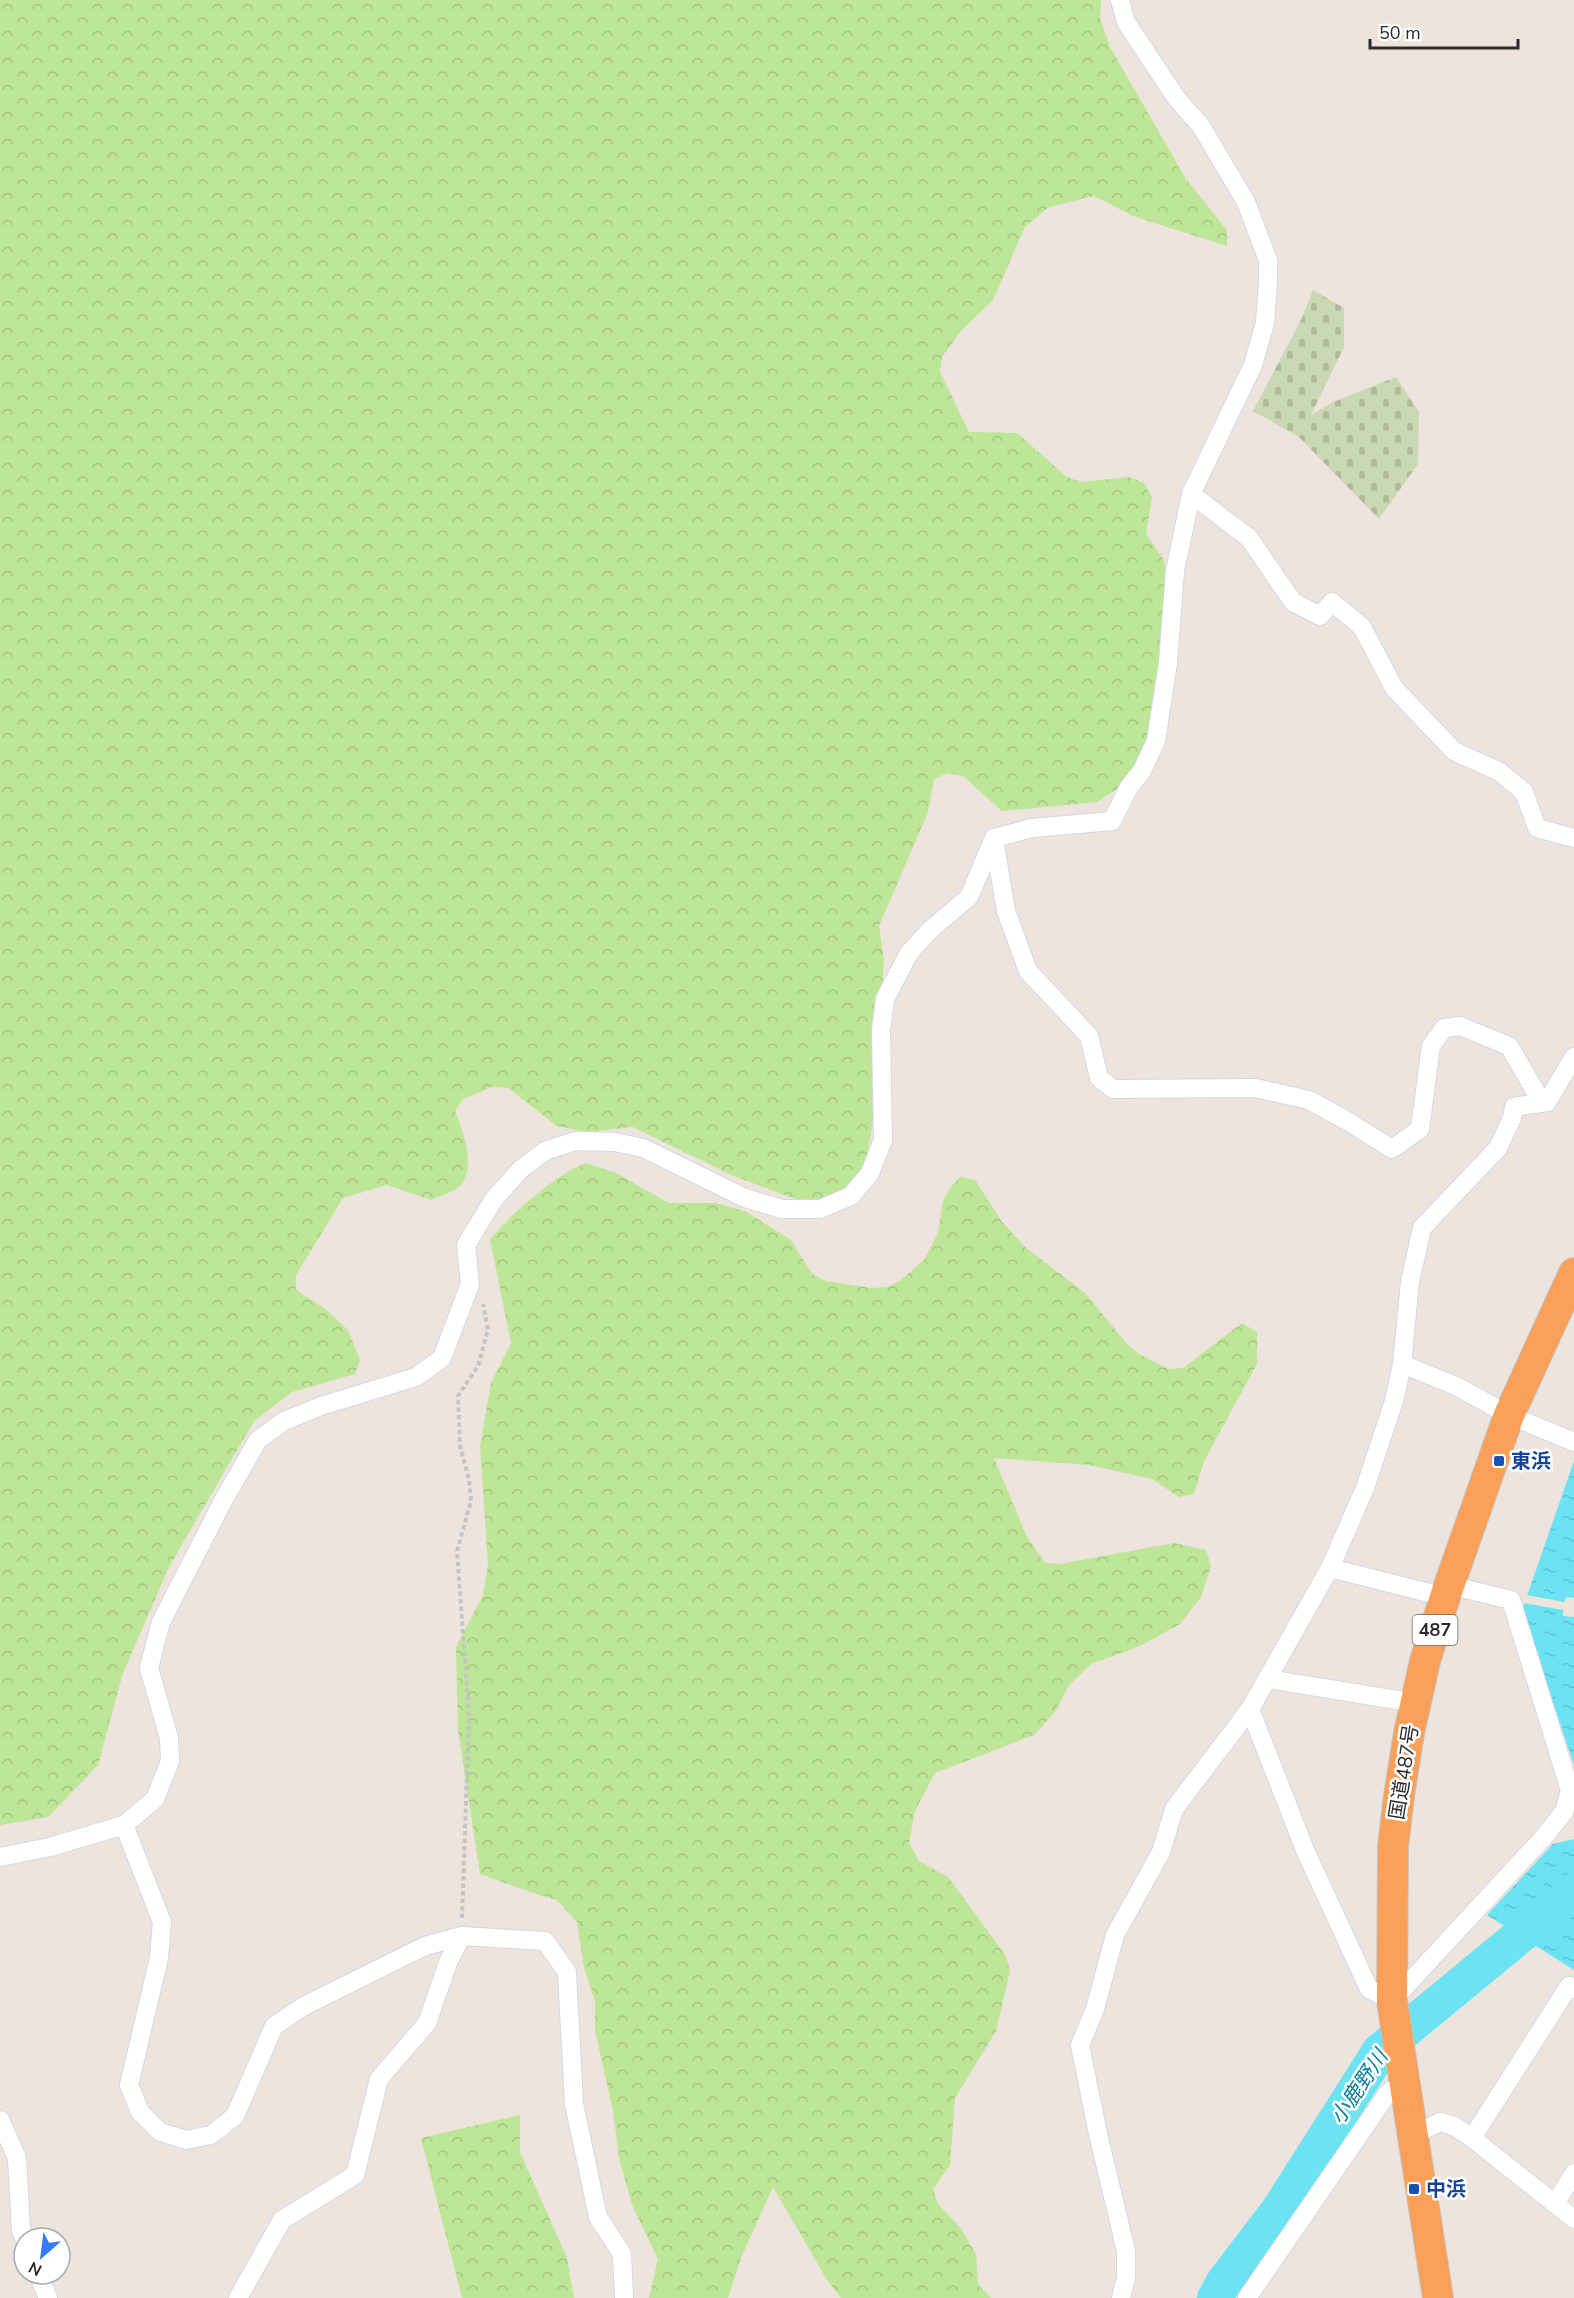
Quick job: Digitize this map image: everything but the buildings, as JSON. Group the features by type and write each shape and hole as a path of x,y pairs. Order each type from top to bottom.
{"highway":[{"name":"国道487号","path":"1438,2298 1393,2005 1393,1846 1399,1796 1425,1661 1447,1591 1509,1415 1574,1273"}],"street":[{"path":"994,838 1032,828 1113,821 1129,787 1142,771 1156,741 1168,663 1175,571 1191,494 1253,365 1265,323 1268,260 1246,202 1201,126 1177,99 1126,22 1120,0"},
{"path":"1191,494 1249,538 1293,602 1320,616 1332,602 1362,627 1394,688 1455,750 1500,772 1524,792 1537,828 1574,838"},
{"path":"994,838 1006,911 1028,971 1089,1036 1099,1078 1113,1089 1255,1088 1309,1100 1392,1149 1420,1130 1431,1046 1444,1028 1460,1026 1509,1046 1537,1094 1547,1102"},
{"path":"0,1857 50,1846 124,1825 154,1799 170,1761 168,1738 149,1668 161,1622 223,1501 258,1440 284,1421 321,1406 416,1377 442,1358 470,1284 466,1245 494,1199 520,1169 545,1151 575,1141 615,1142 643,1148 745,1198 782,1209 820,1209 851,1196 870,1173 883,1140 881,1030 885,999 909,953 930,930 969,897 994,838"},
{"path":"1547,1102 1574,1057"},
{"path":"1121,2298 1126,2278 1126,2251 1098,2134 1080,2044 1095,2009 1115,1935 1161,1852 1174,1809 1250,1710 1330,1568 1365,1488 1394,1401 1402,1364 1410,1282 1422,1228 1498,1148 1512,1118 1514,1107 1547,1102"},
{"path":"1402,1364 1456,1386 1509,1415 1574,1442"},
{"path":"1250,1710 1305,1850 1369,1989 1393,2005 1542,1839 1564,1812 1569,1790 1511,1600 1447,1591 1330,1568"},
{"path":"1267,1679 1416,1703"},
{"path":"124,1825 162,1922 159,1958 129,2085 140,2112 160,2132 178,2138 186,2140 211,2135 236,2116 274,2026 304,2006 425,1946 462,1936 545,1941 567,1972 574,2104 598,2217 622,2254 624,2298"},
{"path":"238,2298 282,2220 355,2175 379,2079 427,2023 449,1960 462,1936"},
{"path":"1472,2138 1569,1986 1574,1989"},
{"path":"1247,2298 1388,2093 1403,2077"},
{"path":"0,2120 17,2158 21,2226"},
{"path":"1413,2135 1440,2122 1454,2127 1472,2138 1574,2219"},
{"path":"1554,2204 1574,2173"}],"path":[{"path":"462,1936 469,1716 457,1551 471,1501 469,1479 460,1446 458,1396 478,1366 488,1330 482,1300"}],"green space":[{"path":"0,0 1101,0 1100,18 1110,47 1186,179 1227,230 1227,246 1133,216 1094,196 1049,207 1025,227 993,300 960,332 942,357 940,372 969,432 1017,433 1067,477 1081,482 1129,477 1144,483 1152,497 1146,534 1164,560 1169,591 1149,746 1123,785 1097,802 1002,811 963,776 947,773 934,779 928,812 879,926 884,959 875,1109 867,1156 861,1170 829,1205 812,1205 731,1175 633,1127 587,1132 557,1126 508,1088 492,1087 463,1099 455,1111 467,1148 468,1159 468,1169 461,1185 431,1200 387,1185 343,1198 296,1275 296,1290 324,1308 348,1330 360,1360 355,1374 292,1392 254,1421 169,1567 123,1673 98,1765 48,1817 0,1825"},
{"path":"1313,290 1344,308 1344,347 1311,415 1331,403 1396,377 1419,412 1418,464 1379,519 1299,437 1253,411 1301,320"},
{"path":"586,1163 616,1173 669,1203 716,1203 745,1211 791,1240 812,1274 826,1281 871,1288 887,1287 901,1280 924,1260 938,1233 943,1201 950,1188 960,1177 975,1180 1002,1222 1025,1247 1085,1293 1127,1344 1139,1354 1168,1369 1183,1368 1242,1323 1257,1332 1257,1364 1204,1461 1194,1494 1179,1497 1152,1479 1089,1465 994,1458 1027,1537 1045,1563 1060,1564 1174,1543 1206,1550 1211,1566 1201,1597 1180,1624 1138,1647 1091,1664 1069,1685 1055,1712 1034,1735 935,1773 915,1811 909,1843 919,1861 948,1877 1006,1956 1010,1971 996,2031 955,2098 950,2165 933,2189 938,2204 960,2227 976,2254 978,2284 991,2298 841,2298 827,2280 773,2187 741,2258 728,2298 649,2298 658,2259 632,2205 619,2158 613,2111 595,2031 595,2001 584,1968 577,1922 557,1900 480,1874 458,1730 456,1647 483,1595 488,1565 480,1446 491,1383 511,1343 490,1239 547,1186"},
{"path":"520,2115 520,2152 567,2258 574,2298 462,2298 421,2138"}],"water":[{"path":"1574,1461 1574,1765 1522,1610"},
{"path":"1574,1839 1574,1970 1487,1915 1553,1844"}],"pier":[{"path":"1527,1595 1564,1602 1566,1597 1574,1598 1574,1617 1563,1616 1563,1610 1524,1603"}],"waterway":[{"name":"小鹿野川","path":"1215,2298 1224,2282 1279,2210 1380,2051 1574,1891"}],"place":[{"name":"東浜","path":"1499,1461"},
{"name":"中浜","path":"1414,2189"}]}
